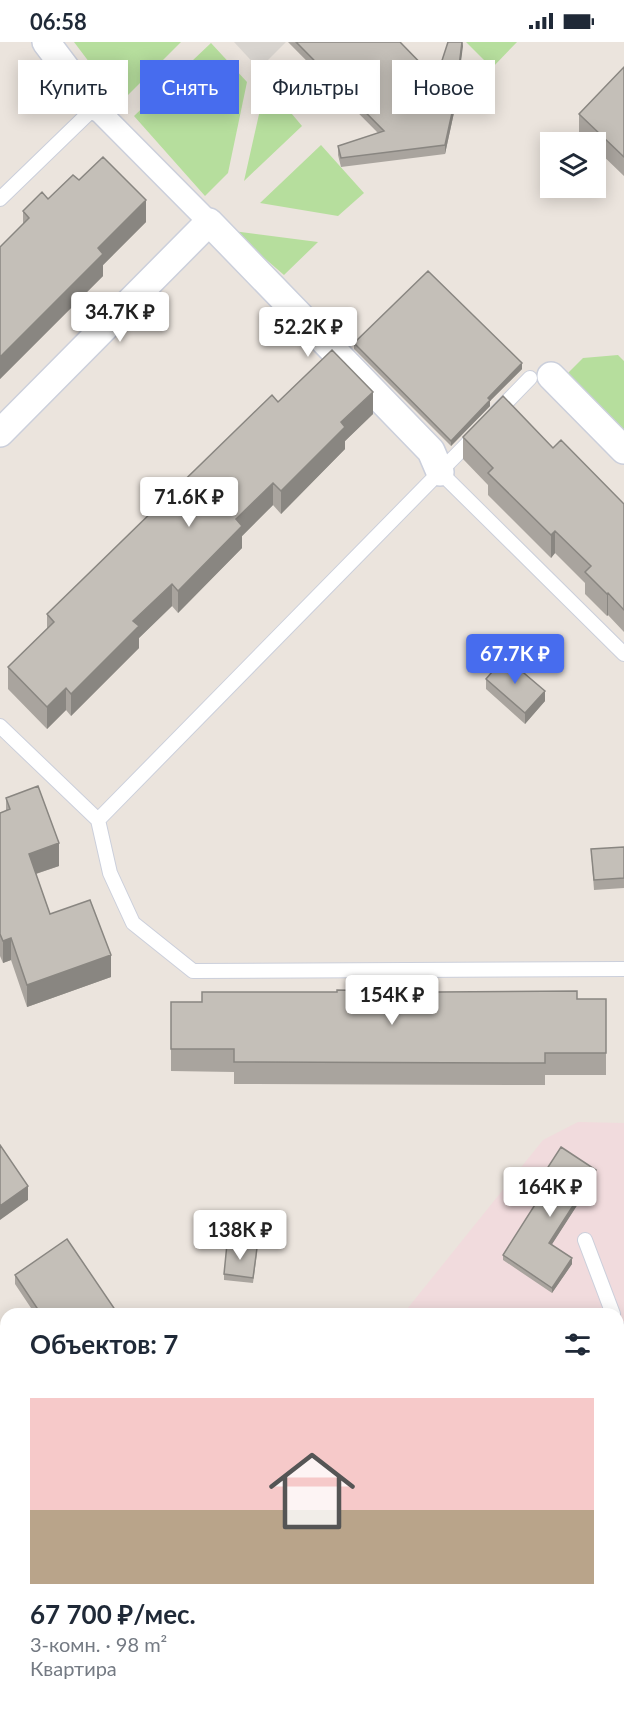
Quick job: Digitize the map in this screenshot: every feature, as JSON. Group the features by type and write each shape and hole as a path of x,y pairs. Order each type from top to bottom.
{"street":[{"path":"46,42 59,60"},
{"path":"101,114 209,222 430,451 440,472"},
{"path":"0,432 209,222"},
{"path":"541,377 624,450"}],"lane":[{"path":"0,199 87,114"},
{"path":"98,820 485,425 541,377"},
{"path":"440,472 624,654"},
{"path":"0,726 98,820 110,873 133,923 194,971 624,969"},
{"path":"585,1240 611,1308"}],"shaded area":[{"path":"234,42 286,42 268,60 251,60"},
{"path":"578,1122 624,1123 624,1308 408,1308 543,1140"}],"green space":[{"path":"74,42 181,42 163,60 140,60 140,83 128,95 128,60 88,60"},
{"path":"466,42 517,42 495,65 495,60 484,60"},
{"path":"211,43 227,60 193,60"},
{"path":"239,73 247,82 228,173 205,196 134,116 140,110 140,114 239,114"},
{"path":"259,114 292,114 302,126 244,181"},
{"path":"321,145 364,193 338,216 260,203"},
{"path":"233,231 318,242 284,275"},
{"path":"618,355 624,361 624,438 564,377 583,358"}],"building":[{"path":"296,42 400,42 418,60 392,60 392,114 452,114 445,145 341,158 338,146 384,131 367,114 380,114 380,60 314,60"},
{"path":"448,42 462,42 460,60 442,60"},
{"path":"624,67 624,157 606,140 606,132 598,132 579,114"},
{"path":"103,157 146,200 98,248 103,254 0,357 0,247 29,218 23,211 42,192 48,199 73,175 79,180"},
{"path":"428,271 522,363 451,441 354,343"},
{"path":"332,350 373,392 341,422 345,427 281,491 273,483 236,519 242,526 178,591 172,584 133,621 139,626 71,694 66,688 47,707 8,667 54,622 47,614 272,395 278,402"},
{"path":"503,396 553,448 561,440 624,504 624,610 585,572 591,566 555,531 551,535 488,473 493,468 463,437"},
{"path":"505,657 545,691 525,713 486,679"},
{"path":"38,786 59,843 29,854 50,914 90,900 111,955 27,985 11,938 3,941 0,934 0,813 10,809 6,798"},
{"path":"624,847 624,878 594,880 591,849"},
{"path":"337,990 577,991 577,999 606,999 606,1053 545,1053 545,1063 234,1062 234,1049 171,1049 171,1002 202,1002 202,992 337,992"},
{"path":"0,1145 28,1186 0,1206"},
{"path":"561,1147 596,1170 549,1243 572,1258 552,1288 503,1255 538,1200 530,1195"},
{"path":"67,1239 114,1308 37,1308 15,1275"},
{"path":"227,1244 257,1248 253,1278 224,1274"}]}
